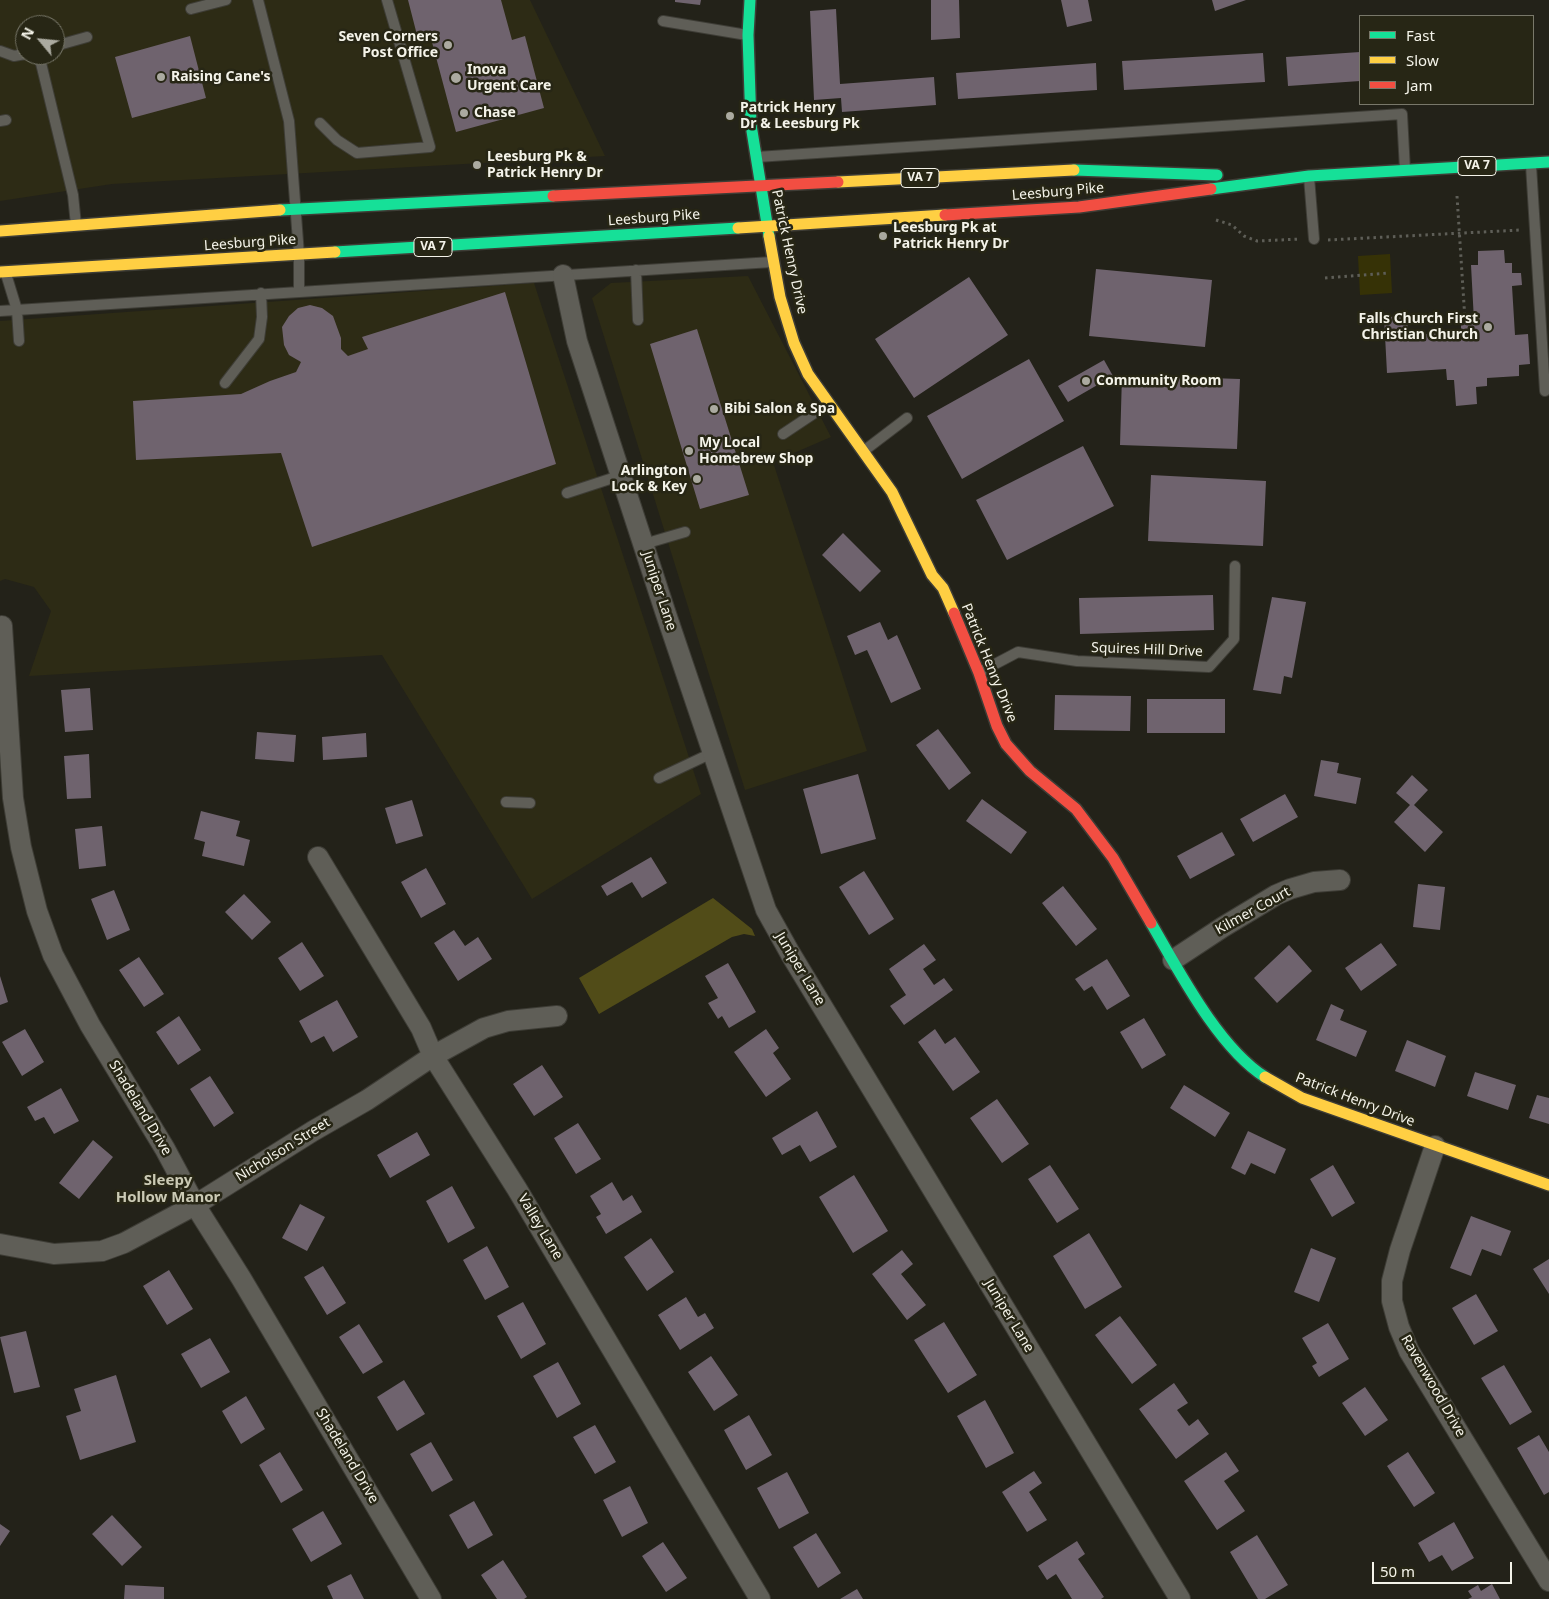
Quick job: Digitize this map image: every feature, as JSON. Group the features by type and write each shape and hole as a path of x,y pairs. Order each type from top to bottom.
{"main road":[{"name":"Patrick Henry Drive","path":"750,0 748,35 751,125 773,262 780,297 794,343 808,374 892,492 932,575 943,588 979,673 997,726 1006,744 1030,772 1076,809 1097,834 1173,960 1223,1037 1240,1057 1260,1074 1302,1098 1549,1185"},
{"name":"Leesburg Pike","path":"0,231 295,209 1080,170 1309,176 1549,162"},
{"name":"Leesburg Pike","path":"3,273 1080,207 1309,176"}],"street":[{"name":"Juniper Lane","path":"563,275 577,341 712,753 766,910 790,953 1180,1599"},
{"name":"Shadeland Drive","path":"2,626 13,798 21,847 37,911 53,955 90,1025 165,1149 195,1205 241,1278 431,1599"},
{"name":"Valley Lane","path":"318,857 421,1028 433,1056 517,1189 760,1599"},
{"name":"Kilmer Court","path":"1173,960 1276,895 1314,882 1340,880"},
{"name":"Nicholson Street","path":"0,1244 54,1254 102,1251 124,1243 195,1205 367,1100 433,1056 484,1028 508,1021 557,1016"},
{"name":"Ravenwood Drive","path":"1435,1146 1400,1250 1392,1281 1392,1301 1399,1327 1409,1351 1549,1581"}],"lane":[{"path":"191,9 226,0"},
{"path":"258,0 289,121 299,255 299,291"},
{"path":"320,123 337,140 357,153 430,147 387,0"},
{"path":"663,21 748,35"},
{"path":"65,43 87,37"},
{"path":"0,51 15,56"},
{"path":"42,65 74,195 76,225"},
{"path":"756,157 1402,114 1405,171"},
{"path":"1530,163 1545,391"},
{"path":"1309,176 1314,239"},
{"path":"0,311 773,262"},
{"path":"636,270 638,320"},
{"path":"3,273 17,310 19,341"},
{"path":"225,383 259,339 262,317 261,293"},
{"path":"783,434 829,404"},
{"path":"864,451 907,418"},
{"path":"567,493 622,475"},
{"path":"644,544 686,532"},
{"name":"Squires Hill Drive","path":"979,673 1018,652 1078,661 1209,667 1234,639 1235,566"},
{"path":"659,778 712,753"},
{"path":"506,802 530,803"}],"path":[{"path":"1457,196 1465,320"},
{"path":"1216,220 1232,226 1244,236 1257,241 1535,228"},
{"path":"1325,278 1388,273"}],"shaded area":[{"path":"0,0 530,0 605,156 112,184 0,201"},
{"path":"1390,254 1392,293 1360,295 1358,256"},
{"path":"748,276 831,437 773,462 867,751 745,790 592,298 611,283"},
{"path":"534,283 701,794 532,899 382,655 29,676 51,611 34,587 5,579 0,581 0,321"},
{"path":"713,898 752,929 755,936 744,934 732,937 599,1014 579,978"}],"building":[{"path":"408,0 501,0 512,40 525,36 544,108 456,132 429,31 417,35"},
{"path":"675,0 701,0 700,5 675,2"},
{"path":"931,0 959,0 960,38 931,40"},
{"path":"1061,0 1088,0 1092,21 1067,27"},
{"path":"1212,0 1246,0 1215,11"},
{"path":"836,9 840,84 934,77 936,105 842,112 841,98 814,100 810,11"},
{"name":"Raising Cane's","path":"190,36 206,98 132,118 115,57"},
{"path":"1359,52 1359,81 1288,86 1286,57"},
{"path":"1263,53 1265,82 1124,90 1122,61"},
{"path":"1096,63 1097,90 958,99 956,73"},
{"name":"Falls Church First Christian Church","path":"1504,250 1505,263 1512,263 1512,273 1521,273 1522,285 1512,286 1515,335 1528,334 1530,364 1519,365 1519,376 1487,378 1487,386 1476,387 1477,404 1456,406 1454,380 1447,380 1446,369 1387,373 1384,317 1407,316 1408,335 1461,332 1461,322 1474,321 1471,265 1478,265 1478,251"},
{"path":"1096,269 1212,280 1205,347 1089,336"},
{"path":"969,277 1008,335 914,398 875,339"},
{"path":"505,292 556,464 312,547 281,453 136,460 133,401 241,394 296,372 301,362 289,355 284,345 282,327 289,316 298,308 310,305 322,308 333,316 341,338 341,349 348,356 368,349 362,337"},
{"path":"697,329 749,495 700,509 650,344"},
{"path":"1029,359 1064,421 962,479 927,416"},
{"name":"Community Room","path":"1104,360 1113,376 1068,402 1058,386"},
{"path":"1122,375 1240,379 1237,449 1120,445"},
{"path":"1083,446 1114,506 1007,560 976,500"},
{"path":"1151,475 1266,481 1263,546 1148,541"},
{"path":"843,533 881,571 860,592 822,555"},
{"path":"1213,595 1214,630 1080,634 1079,598"},
{"path":"1272,597 1306,602 1292,678 1284,676 1281,694 1253,690"},
{"path":"880,622 888,640 897,635 921,689 891,703 867,650 855,655 847,636"},
{"path":"90,688 93,730 65,732 61,690"},
{"path":"1055,695 1131,696 1130,731 1054,730"},
{"path":"1147,699 1225,699 1225,733 1147,733"},
{"path":"938,729 971,773 949,790 916,745"},
{"path":"257,732 296,735 294,762 255,759"},
{"path":"366,733 367,757 323,760 322,737"},
{"path":"89,754 91,798 67,799 64,756"},
{"path":"1321,760 1339,763 1337,773 1361,778 1356,804 1314,796"},
{"path":"858,774 876,839 821,854 803,789"},
{"path":"1412,775 1428,790 1414,805 1443,832 1425,852 1394,822 1410,805 1396,793"},
{"path":"1285,794 1298,817 1253,842 1240,819"},
{"path":"982,799 1027,832 1011,854 966,821"},
{"path":"412,800 423,836 396,844 385,808"},
{"path":"201,811 240,821 236,836 250,840 244,866 202,856 205,842 194,839"},
{"path":"102,826 106,866 79,869 75,829"},
{"path":"1222,832 1235,855 1190,879 1177,856"},
{"path":"651,857 667,883 642,898 632,882 607,896 601,886"},
{"path":"426,868 446,904 421,918 401,882"},
{"path":"864,871 894,919 869,935 839,887"},
{"path":"1418,884 1445,887 1440,930 1413,927"},
{"path":"1063,886 1097,929 1076,946 1042,903"},
{"path":"114,890 130,930 107,940 91,899"},
{"path":"244,894 271,922 252,940 225,912"},
{"path":"454,930 465,946 478,937 492,959 458,981 434,943"},
{"path":"302,942 324,976 300,991 278,958"},
{"path":"1381,943 1397,965 1361,991 1345,968"},
{"path":"924,944 936,960 923,969 934,985 944,978 953,990 904,1025 890,1006 906,995 889,969"},
{"path":"1289,945 1312,971 1277,1003 1254,978"},
{"path":"139,957 164,994 144,1007 119,970"},
{"path":"1107,959 1130,996 1107,1010 1092,986 1084,991 1075,979"},
{"path":"728,963 756,1012 729,1028 722,1016 718,1019 708,1003 718,998 705,976"},
{"path":"0,976 8,1002 0,1005"},
{"path":"337,1000 358,1037 333,1052 324,1036 311,1043 299,1021"},
{"path":"1331,1004 1344,1010 1340,1020 1367,1031 1356,1057 1316,1040"},
{"path":"179,1016 201,1050 178,1065 156,1032"},
{"path":"1144,1018 1166,1055 1142,1069 1120,1032"},
{"path":"25,1029 44,1062 22,1076 2,1042"},
{"path":"766,1029 779,1048 773,1053 791,1079 766,1097 734,1052"},
{"path":"935,1029 945,1044 955,1037 980,1072 953,1091 918,1042"},
{"path":"1407,1040 1446,1056 1435,1087 1395,1071"},
{"path":"542,1065 563,1097 534,1116 513,1084"},
{"path":"1475,1072 1516,1085 1508,1110 1467,1096"},
{"path":"210,1076 234,1113 214,1127 190,1089"},
{"path":"1184,1085 1230,1113 1215,1137 1170,1108"},
{"path":"61,1088 79,1121 54,1134 44,1117 35,1121 27,1107"},
{"path":"1537,1095 1549,1098 1549,1124 1529,1118"},
{"path":"997,1099 1029,1144 1002,1163 970,1118"},
{"path":"817,1111 837,1147 810,1162 800,1145 782,1155 772,1138"},
{"path":"578,1123 601,1159 576,1174 554,1138"},
{"path":"1248,1131 1286,1149 1275,1174 1251,1163 1245,1175 1231,1168"},
{"path":"417,1132 430,1155 390,1178 377,1155"},
{"path":"93,1140 113,1157 79,1199 59,1183"},
{"path":"1050,1165 1079,1209 1057,1223 1028,1179"},
{"path":"1333,1165 1355,1203 1332,1217 1310,1179"},
{"path":"854,1175 888,1231 853,1253 819,1197"},
{"path":"612,1182 623,1201 632,1195 642,1212 606,1234 596,1217 601,1214 590,1196"},
{"path":"452,1186 475,1228 448,1243 426,1201"},
{"path":"300,1204 325,1217 307,1251 282,1238"},
{"path":"1471,1216 1511,1231 1501,1256 1482,1249 1471,1276 1450,1268"},
{"path":"1089,1233 1122,1287 1085,1309 1053,1256"},
{"path":"651,1238 674,1272 647,1291 624,1257"},
{"path":"487,1246 509,1287 485,1300 463,1260"},
{"path":"1311,1248 1336,1258 1319,1302 1294,1292"},
{"path":"902,1250 913,1264 901,1274 926,1305 907,1320 872,1274"},
{"path":"1549,1259 1549,1294 1533,1269"},
{"path":"323,1266 346,1303 327,1315 304,1277"},
{"path":"169,1270 193,1309 167,1325 143,1286"},
{"path":"1476,1294 1498,1331 1474,1345 1452,1308"},
{"path":"686,1297 698,1317 705,1313 714,1328 680,1350 658,1315"},
{"path":"523,1302 546,1344 521,1359 497,1316"},
{"path":"1120,1316 1157,1365 1132,1384 1095,1335"},
{"path":"944,1322 977,1375 948,1393 914,1340"},
{"path":"1328,1323 1349,1359 1319,1377 1312,1366 1317,1363 1302,1338"},
{"path":"359,1324 383,1362 363,1374 339,1337"},
{"path":"26,1331 40,1387 14,1393 0,1337"},
{"path":"210,1338 230,1372 201,1388 181,1354"},
{"path":"711,1356 738,1395 714,1411 688,1372"},
{"path":"558,1362 581,1404 557,1418 533,1376"},
{"path":"1504,1365 1532,1412 1510,1425 1481,1378"},
{"path":"116,1375 136,1442 80,1460 66,1416 81,1411 74,1389"},
{"path":"404,1380 425,1414 397,1431 377,1397"},
{"path":"1174,1383 1188,1403 1177,1410 1189,1426 1198,1419 1209,1434 1176,1459 1139,1409"},
{"path":"1365,1387 1388,1420 1365,1436 1342,1403"},
{"path":"246,1396 265,1429 241,1444 222,1411"},
{"path":"985,1400 1014,1453 986,1468 957,1416"},
{"path":"749,1415 772,1455 746,1470 724,1430"},
{"path":"595,1425 616,1462 595,1474 573,1437"},
{"path":"1539,1435 1549,1452 1549,1492 1544,1495 1517,1448"},
{"path":"431,1442 453,1480 432,1492 410,1454"},
{"path":"280,1452 303,1490 281,1503 259,1465"},
{"path":"1226,1452 1239,1471 1224,1481 1245,1511 1217,1530 1184,1481"},
{"path":"1408,1452 1435,1493 1414,1507 1387,1466"},
{"path":"1034,1471 1042,1483 1029,1492 1047,1520 1027,1532 1002,1492"},
{"path":"787,1472 809,1513 779,1529 757,1488"},
{"path":"630,1486 648,1523 622,1537 603,1500"},
{"path":"474,1501 493,1535 468,1549 449,1515"},
{"path":"323,1511 342,1544 311,1562 292,1529"},
{"path":"112,1515 142,1547 122,1566 92,1534"},
{"path":"1454,1522 1474,1558 1452,1571 1442,1555 1429,1562 1418,1543"},
{"path":"0,1524 10,1531 0,1546"},
{"path":"816,1533 841,1573 818,1588 793,1547"},
{"path":"1257,1535 1288,1585 1265,1599 1258,1599 1230,1552"},
{"path":"1077,1541 1085,1554 1078,1559 1104,1597 1101,1599 1072,1599 1056,1574 1047,1580 1038,1566"},
{"path":"663,1542 687,1578 666,1592 642,1556"},
{"path":"503,1560 527,1597 524,1599 497,1599 481,1575"},
{"path":"351,1574 364,1599 333,1599 327,1586"},
{"path":"1492,1584 1500,1599 1468,1599 1472,1597 1468,1591 1478,1585 1481,1591"},
{"path":"125,1585 164,1587 164,1599 124,1599"},
{"path":"857,1589 863,1599 840,1599"}],"traffic: fast":[{"path":"750,0 748,35 751,125 769,236"},
{"path":"1211,189 1309,176 1549,162"},
{"path":"1074,170 1217,175"},
{"path":"280,210 553,196"},
{"path":"335,252 738,228"},
{"path":"1151,923 1187,985 1216,1028 1231,1047 1265,1077"}],"traffic: slow":[{"path":"838,182 1074,170"},
{"path":"0,231 280,210"},
{"path":"738,228 945,215"},
{"path":"769,236 780,297 794,343 808,374 892,492 932,575 943,588 954,613"},
{"path":"0,272 335,252"},
{"path":"1265,1077 1302,1098 1549,1185"}],"traffic: jam":[{"path":"553,196 838,182"},
{"path":"945,215 1079,207 1211,189"},
{"path":"954,613 979,673 997,726 1006,744 1030,771 1076,809 1113,858 1151,923"}],"place":[{"name":"Seven Corners Post Office","path":"448,45"},
{"name":"Raising Cane's","path":"161,77"},
{"name":"Inova Urgent Care","path":"456,78"},
{"name":"Chase","path":"464,113"},
{"name":"Patrick Henry Dr & Leesburg Pk","path":"730,116"},
{"name":"Leesburg Pk & Patrick Henry Dr","path":"477,165"},
{"name":"Leesburg Pk at Patrick Henry Dr","path":"883,236"},
{"name":"Falls Church First Christian Church","path":"1488,327"},
{"name":"Community Room","path":"1086,381"},
{"name":"Bibi Salon & Spa","path":"714,409"},
{"name":"My Local Homebrew Shop","path":"689,451"},
{"name":"Arlington Lock & Key","path":"697,479"}],"district":[{"name":"Sleepy Hollow Manor","path":"168,1190"}]}
